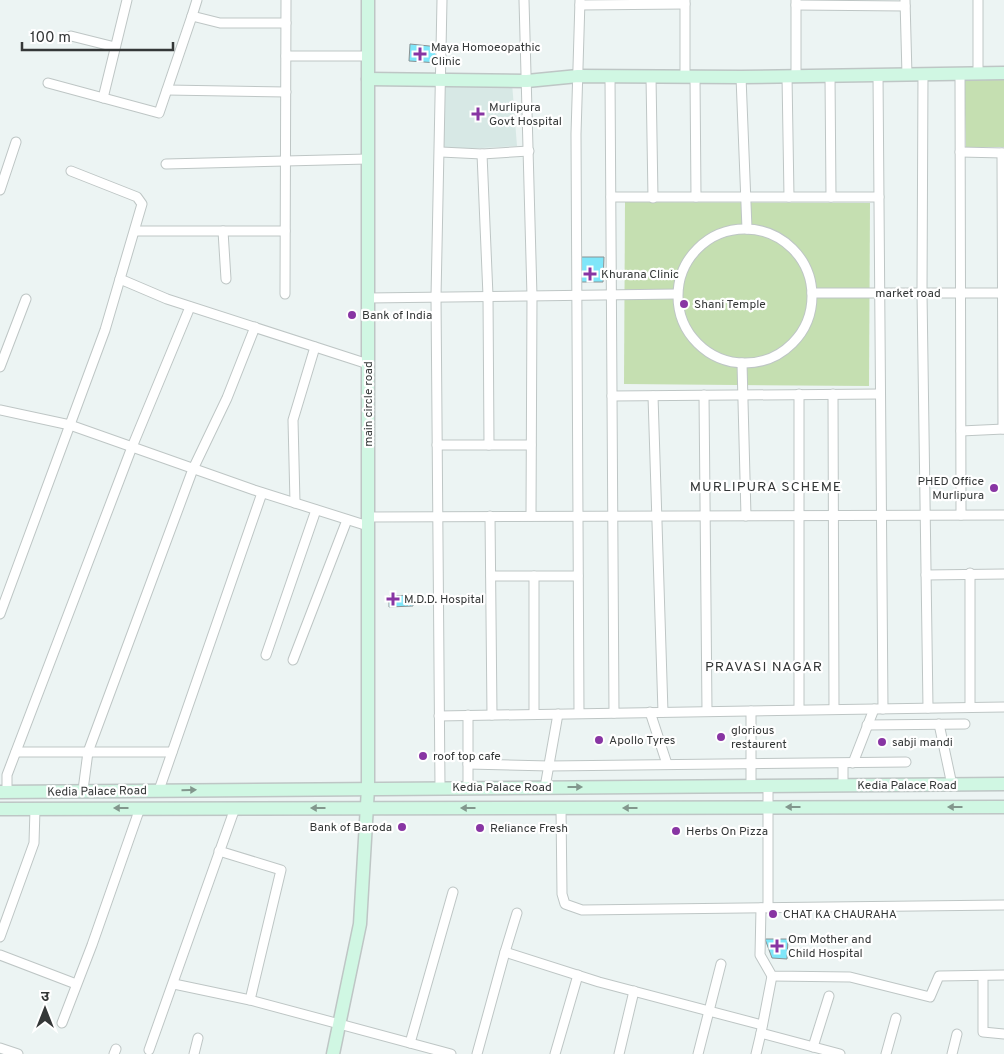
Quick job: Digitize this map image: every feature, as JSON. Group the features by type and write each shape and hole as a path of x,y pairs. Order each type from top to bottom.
{"street":[{"path":"103,98 127,0"},
{"path":"48,83 159,113 196,0"},
{"path":"285,294 286,0"},
{"name":"main circle road","path":"333,1054 360,924 368,788 368,0"},
{"path":"440,787 436,297 441,152 442,0"},
{"path":"524,0 532,296 531,516"},
{"path":"978,0 978,74"},
{"path":"579,713 576,134 580,2 685,2 696,197"},
{"path":"788,197 796,3 904,3 907,75"},
{"path":"192,16 220,23 286,23"},
{"path":"71,36 115,48"},
{"path":"286,56 368,56"},
{"path":"368,79 527,81 578,76 740,77 1004,73"},
{"path":"923,74 922,293 928,708"},
{"path":"960,74 961,515"},
{"path":"853,763 867,726 878,709 881,515 878,75"},
{"path":"610,76 614,713"},
{"path":"830,76 831,197"},
{"path":"651,77 653,198"},
{"path":"740,77 747,229"},
{"path":"167,90 286,92"},
{"path":"0,190 16,142"},
{"path":"441,152 482,154 529,151"},
{"path":"960,152 1003,153 1003,429 961,431"},
{"path":"482,154 488,296 489,445"},
{"path":"166,164 368,159"},
{"path":"0,614 105,330 142,204 137,197 71,170"},
{"path":"611,197 879,197"},
{"path":"747,229 763,232 778,238 790,247 801,259 808,273 812,293 810,311 804,328 792,343 769,358 742,363 725,360 709,353 695,342 685,328 679,312 677,294 685,265 699,247 717,235 747,229"},
{"path":"135,231 285,231"},
{"path":"224,231 226,279"},
{"path":"120,279 167,300 368,364"},
{"name":"market road","path":"812,293 1003,294"},
{"path":"368,298 677,294"},
{"path":"0,367 26,299"},
{"path":"3,792 7,775 132,447 190,307"},
{"path":"83,790 88,752 194,469 227,398 255,327"},
{"path":"295,503 293,420 315,347"},
{"path":"742,363 746,516"},
{"path":"799,394 799,709"},
{"path":"833,394 834,709"},
{"path":"612,396 880,394"},
{"path":"704,395 707,711"},
{"path":"653,396 663,712"},
{"path":"0,410 70,425 262,493 347,520 368,521 438,516 1004,515"},
{"path":"437,445 531,445"},
{"path":"159,790 262,493"},
{"path":"266,656 316,510"},
{"path":"490,516 492,715"},
{"path":"293,660 347,520"},
{"path":"970,574 970,707"},
{"path":"926,575 1004,574"},
{"path":"490,576 578,576"},
{"path":"534,576 534,714"},
{"path":"439,716 1004,706"},
{"path":"751,786 752,711"},
{"path":"650,712 666,764"},
{"path":"545,787 558,714"},
{"path":"468,715 468,787"},
{"path":"939,724 952,785"},
{"path":"867,726 965,724"},
{"path":"16,752 172,752"},
{"path":"468,764 549,766 906,762"},
{"path":"843,764 844,785"},
{"name":"Kedia Palace Road","path":"3,792 440,787 1004,784"},
{"path":"756,1054 772,976 760,955 765,908 768,786"},
{"name":"Kedia Palace Road","path":"0,808 1004,807"},
{"path":"0,937 5,911 34,842 35,808"},
{"path":"62,1023 92,945 140,808"},
{"path":"149,1050 235,808"},
{"path":"561,808 562,894 565,904 582,910 1004,904"},
{"path":"219,851 281,870 250,1000"},
{"path":"410,1043 454,892"},
{"path":"477,1054 517,913"},
{"path":"505,952 578,975 709,1011 812,1047 840,1054"},
{"path":"0,955 76,984"},
{"path":"698,1054 721,964"},
{"path":"555,1054 578,975"},
{"path":"772,976 850,976 930,998 939,976 1004,976"},
{"path":"983,976 983,1032 1004,1034"},
{"path":"174,984 250,1000 451,1054"},
{"path":"620,1054 634,991"},
{"path":"812,1047 829,996"},
{"path":"886,1054 896,1018"},
{"path":"952,1054 958,1034"},
{"path":"194,1054 198,1038"},
{"path":"0,1048 18,1054"}],"shaded area":[{"name":"Murlipura Govt Hospital","path":"442,81 512,83 517,146 443,150"}],"green space":[{"path":"1004,76 1004,147 966,147 964,77"},
{"path":"625,202 870,203 869,386 624,384"}],"building":[{"path":"410,44 439,47 438,63 409,61"},
{"path":"581,257 604,257 603,282 580,282"},
{"path":"413,595 413,606 389,607 389,596"},
{"path":"765,939 788,939 787,959 772,958"}],"place":[{"name":"Maya Homoeopathic Clinic","path":"420,54"},
{"name":"Murlipura Govt Hospital","path":"478,114"},
{"name":"Khurana Clinic","path":"590,274"},
{"name":"Shani Temple","path":"684,304"},
{"name":"Bank of India","path":"352,315"},
{"name":"PHED Office Murlipura","path":"994,488"},
{"name":"M.D.D. Hospital","path":"393,599"},
{"name":"glorious restaurent","path":"721,737"},
{"name":"Apollo Tyres","path":"599,740"},
{"name":"sabji mandi","path":"882,742"},
{"name":"roof top cafe","path":"423,756"},
{"name":"Bank of Baroda","path":"402,827"},
{"name":"Reliance Fresh","path":"480,828"},
{"name":"Herbs On Pizza","path":"676,831"},
{"name":"CHAT KA CHAURAHA","path":"773,914"},
{"name":"Om Mother and Child Hospital","path":"777,946"}],"district":[{"name":"MURLIPURA SCHEME","path":"766,486"},
{"name":"PRAVASI NAGAR","path":"764,666"}]}
